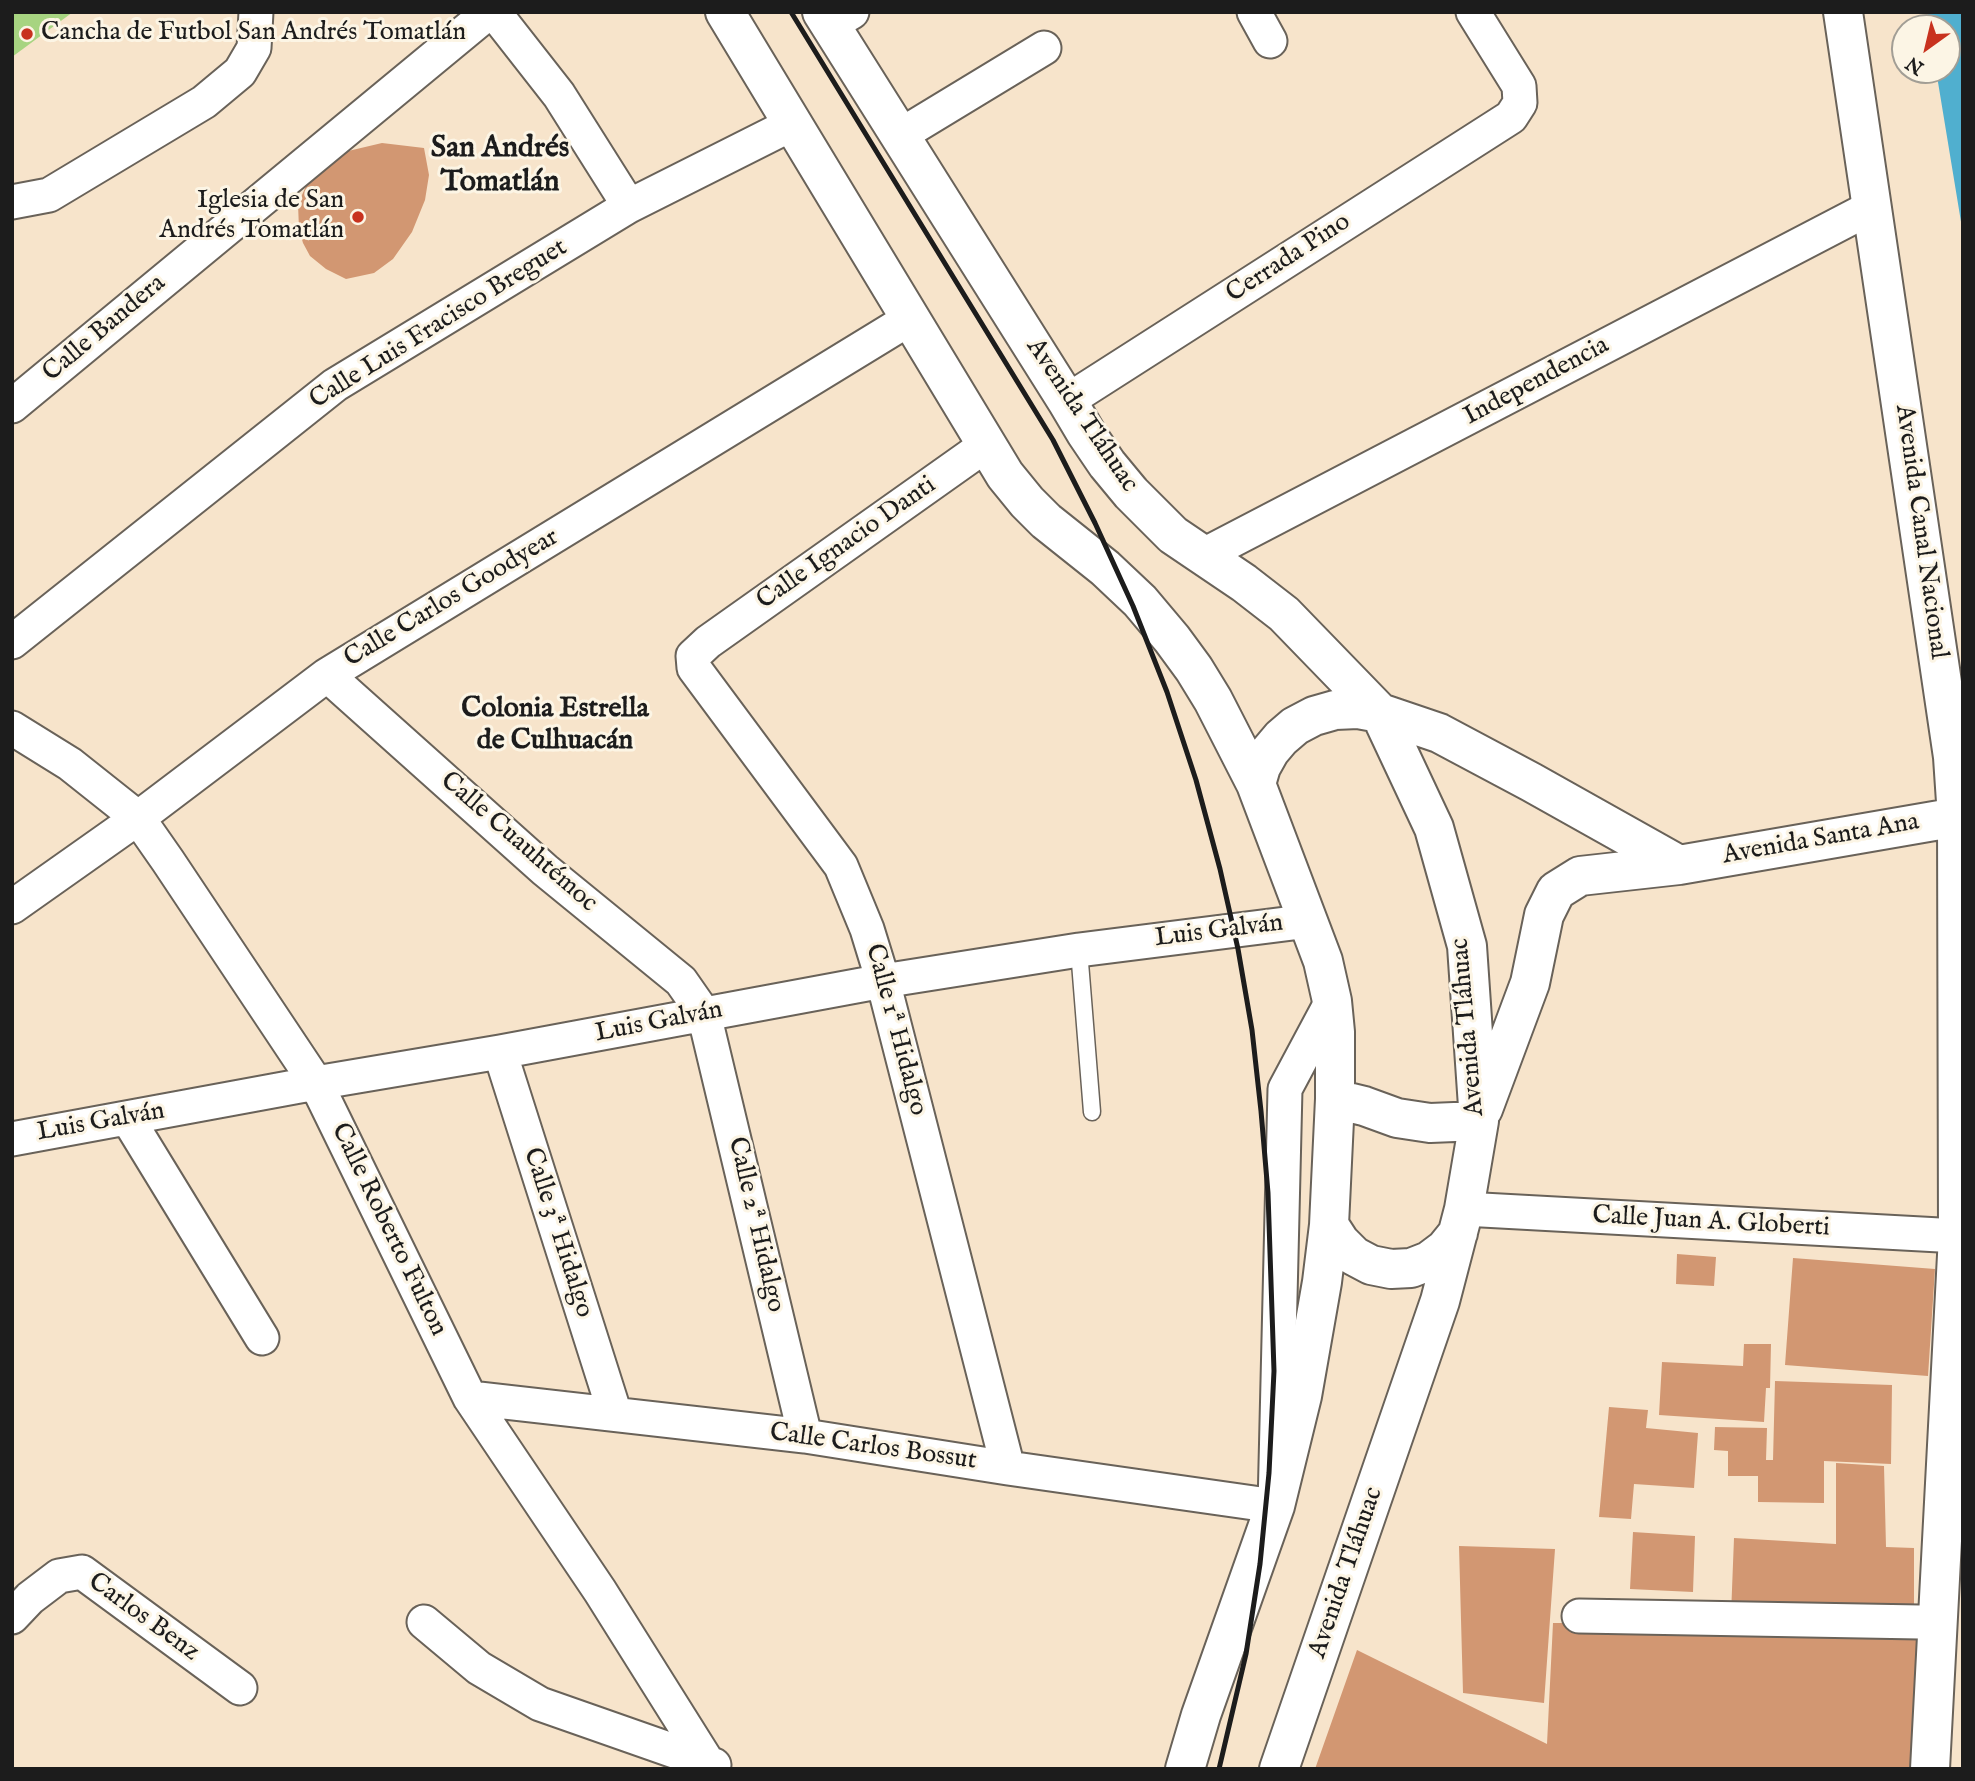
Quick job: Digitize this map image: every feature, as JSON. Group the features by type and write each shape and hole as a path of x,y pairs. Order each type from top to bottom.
{"main road":[{"path":"725,12 1004,475 1027,502 1056,529 1105,568 1140,601 1172,639 1213,700 1256,784 1324,961 1335,1032 1335,1099 1329,1225 1322,1282 1302,1396 1275,1506 1201,1715 1185,1769"},
{"name":"Avenida Canal Nacional","path":"1843,12 1960,816 1958,1236 1930,1769"},
{"name":"Avenida Tláhuac","path":"834,17 899,136 1107,464 1172,535 1244,583 1284,614 1380,713 1434,828 1467,946 1479,1121 1461,1221 1440,1301 1279,1769"},
{"path":"1256,784 1270,751 1294,726 1335,710 1358,709 1380,713 1439,733 1679,865"},
{"name":"Avenida Santa Ana","path":"1479,1121 1530,984 1544,915 1556,891 1580,876 1679,865 1960,816"},
{"path":"1335,1099 1397,1118 1430,1123 1479,1121"},
{"path":"1329,1225 1340,1242 1354,1256 1371,1265 1391,1269 1411,1268 1429,1261 1445,1249 1461,1221"}],"street":[{"path":"12,202 49,195 204,102 240,72 254,48 256,12"},
{"name":"Calle Bandera","path":"12,405 489,12"},
{"path":"494,12 559,95 629,206"},
{"path":"1254,12 1270,41"},
{"name":"Cerrada Pino","path":"1068,401 1511,117 1520,103 1519,86 1474,12"},
{"path":"899,136 1044,48"},
{"name":"Calle Luis Fracisco Breguet","path":"12,642 335,385 629,206 792,124"},
{"name":"Independencia","path":"1202,556 1872,207"},
{"name":"Calle Carlos Goodyear","path":"12,907 138,818 327,675 911,318"},
{"name":"Calle Ignacio Danti","path":"708,642 986,445"},
{"name":"Calle 1ª Hidalgo","path":"708,642 693,656 694,668 841,866 867,929 883,981 1008,1468"},
{"name":"Calle Cuauhtémoc","path":"327,675 545,870 681,981 704,1014"},
{"name":"Calle Roberto Fulton","path":"12,728 70,764 138,818 316,1083 470,1398 715,1766"},
{"name":"Luis Galván","path":"12,1139 883,981 1079,950 1309,921"},
{"path":"1275,1506 1285,1089 1332,1001"},
{"name":"Calle 2ª Hidalgo","path":"704,1014 805,1436"},
{"name":"Calle 3ª Hidalgo","path":"500,1052 615,1414"},
{"path":"128,1119 262,1338"},
{"name":"Calle Juan A. Globerti","path":"1461,1221 1958,1236"},
{"name":"Calle Carlos Bossut","path":"470,1398 805,1436 1275,1506"},
{"name":"Carlos Benz","path":"12,1617 30,1598 59,1576 82,1572 240,1688"},
{"path":"1579,1616 1939,1621"},
{"path":"424,1622 478,1668 540,1704 715,1766"}],"lane":[{"path":"1079,950 1092,1112"}],"green space":[{"name":"Cancha de Futbol San Andrés Tomatlán","path":"12,12 73,12 12,57"}],"water":[{"path":"1963,12 1963,234 1938,84 1961,84 1961,14 1927,14"}],"building":[{"name":"Iglesia de San Andrés Tomatlán","path":"382,143 424,148 429,175 425,200 412,232 393,259 374,273 346,279 326,269 310,256 299,229 298,204 306,186 344,152"},
{"path":"1677,1254 1716,1257 1714,1286 1676,1284"},
{"path":"1793,1258 1935,1269 1928,1376 1785,1365"},
{"path":"1744,1344 1771,1344 1770,1388 1766,1388 1764,1422 1659,1415 1662,1362 1743,1366"},
{"path":"1775,1381 1892,1385 1891,1464 1824,1461 1824,1503 1758,1502 1758,1476 1728,1476 1728,1451 1714,1450 1715,1427 1767,1428 1766,1460 1773,1460"},
{"path":"1609,1407 1648,1410 1646,1428 1698,1433 1694,1488 1634,1484 1631,1519 1599,1517"},
{"path":"1836,1463 1884,1466 1886,1547 1914,1548 1914,1611 1731,1615 1734,1538 1836,1544"},
{"path":"1633,1532 1695,1536 1693,1592 1630,1589"},
{"path":"1459,1546 1555,1549 1544,1703 1463,1693"},
{"path":"1553,1623 1917,1623 1914,1769 1315,1769 1357,1650 1547,1744"}],"railway":[{"path":"791,12 1053,440 1095,523 1133,606 1167,692 1196,780 1220,869 1252,1030 1261,1111 1268,1193 1274,1371 1269,1473 1260,1564 1246,1654 1219,1769"}],"place":[{"name":"Cancha de Futbol San Andrés Tomatlán","path":"27,34"},
{"name":"Iglesia de San Andrés Tomatlán","path":"358,217"}],"district":[{"name":"San Andrés Tomatlán","path":"500,167"},
{"name":"Colonia Estrella de Culhuacán","path":"555,726"}]}
